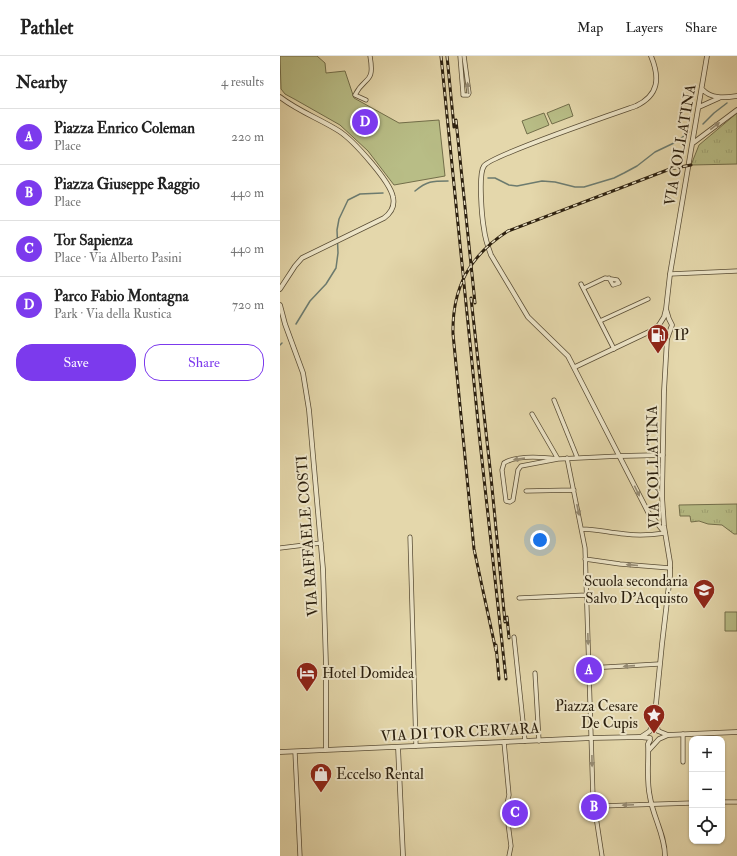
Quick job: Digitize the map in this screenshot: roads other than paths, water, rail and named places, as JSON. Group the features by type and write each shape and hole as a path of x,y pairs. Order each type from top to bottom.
{"street":[{"path":"366,100 355,95 358,89 369,80 372,67 370,56"},
{"path":"460,56 462,93 463,95 468,96 469,91 464,56"},
{"path":"650,56 656,70 656,81 652,94 646,101 489,161 484,165 481,171 480,181 484,229 491,255 528,317 564,350 575,367 591,402 648,512 665,533"},
{"name":"VIA COLLATINA","path":"660,322 666,309 670,274 707,56"},
{"path":"702,89 709,95 719,98"},
{"path":"699,107 719,98 737,96"},
{"path":"280,97 340,132 354,144 388,185 392,192 393,202 392,208 388,215 300,260 280,289"},
{"path":"280,103 286,101"},
{"path":"693,143 737,110"},
{"path":"670,274 737,271"},
{"path":"584,288 605,278 609,278"},
{"path":"280,284 285,280"},
{"path":"581,284 614,349"},
{"path":"600,321 648,299"},
{"name":"VIA RAFFAELE COSTI","path":"280,305 285,324 303,373 308,395 321,543 326,664 326,750"},
{"name":"VIA COLLATINA","path":"666,309 669,319"},
{"name":"VIA RAFFAELE COSTI","path":"280,316 285,324"},
{"path":"575,367 653,330 660,322 669,319 671,321 672,325 670,331 653,330"},
{"path":"660,322 662,331 667,339"},
{"name":"VIA COLLATINA","path":"655,714 670,568 662,506 667,339 670,331"},
{"path":"554,400 577,458"},
{"path":"532,414 558,459"},
{"path":"558,459 542,457 522,458 504,463 502,470 506,501 509,502 513,500 520,467 567,458 663,455"},
{"path":"567,458 582,529 585,559 593,798 602,856"},
{"path":"526,491 574,490"},
{"path":"582,529 633,535 665,533"},
{"path":"410,537 416,746"},
{"path":"280,548 321,543"},
{"path":"585,559 620,564 670,568"},
{"path":"519,598 586,595"},
{"path":"514,637 525,741"},
{"path":"589,668 660,664"},
{"path":"536,673 539,741"},
{"path":"655,714 660,735 658,740"},
{"path":"655,714 648,743 649,788 652,805 663,838 665,856"},
{"path":"641,737 654,729 668,734 737,732"},
{"path":"649,750 658,740 668,734"},
{"path":"683,734 683,762"},
{"path":"641,737 658,740"},
{"name":"VIA DI TOR CERVARA","path":"280,752 641,737"},
{"path":"504,742 509,795 506,808 509,854"},
{"path":"398,747 403,856"},
{"path":"296,752 300,856"},
{"path":"593,798 602,806"},
{"path":"725,802 737,802"},
{"path":"602,806 689,803"},
{"path":"595,815 602,806"}],"waterway":[{"path":"703,124 727,103"},
{"path":"488,178 495,178 509,185 517,186 542,181 555,182 575,187 584,187 614,178 624,173 637,166 655,152 676,142 689,132"},
{"path":"415,191 430,182 448,181"},
{"path":"296,324 310,301 326,284 336,268 338,253 337,230 339,219 348,200 360,194 383,193"}],"railway":[{"path":"441,56 480,442 506,679"},
{"path":"447,56 454,127"},
{"path":"456,120 475,303"},
{"path":"496,651 474,549 453,334 453,317 460,288 473,262 494,241 508,231 670,169 691,165"},
{"path":"471,298 491,477 505,622"},
{"path":"507,617 509,638"},
{"path":"496,645 499,679"}],"place":[{"name":"Parco Fabio Montagna","path":"365,122"},
{"name":"IP","path":"658,354"},
{"name":"Scuola secondaria Salvo D'Acquisto","path":"704,610"},
{"name":"Piazza Enrico Coleman","path":"589,670"},
{"name":"Hotel Domidea","path":"307,692"},
{"name":"Piazza Cesare De Cupis","path":"654,734"},
{"name":"Eccelso Rental","path":"321,794"},
{"name":"Piazza Giuseppe Raggio","path":"594,807"},
{"name":"Tor Sapienza","path":"515,813"}]}
